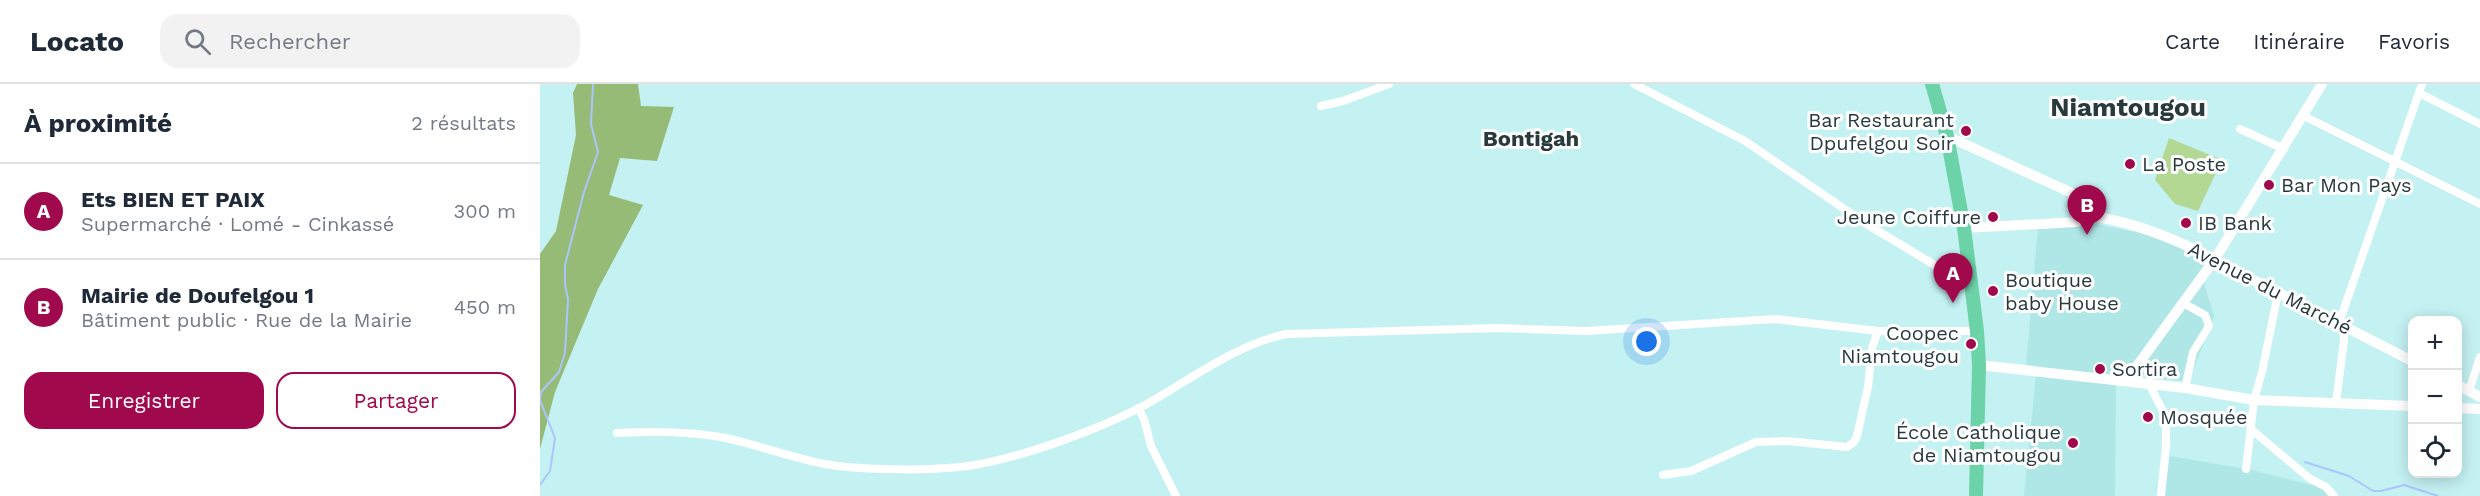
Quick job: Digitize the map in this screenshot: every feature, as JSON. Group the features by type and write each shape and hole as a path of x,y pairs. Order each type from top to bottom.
{"highway":[{"path":"1932,84 1947,136 1964,228 1977,331 1979,365 1976,496"}],"main road":[{"path":"2126,381 2216,259 2322,84"},
{"path":"1947,136 2083,198 2090,198 2095,203 2095,211 2078,222 1964,228"},
{"path":"2083,198 2077,207 2086,216"},
{"name":"Avenue du Marché","path":"2095,203 2124,221"},
{"name":"Avenue du Marché","path":"2086,216 2124,221 2145,227 2216,259 2408,359"},
{"path":"1979,365 2185,388 2253,400 2408,406"},
{"path":"2462,388 2480,397"},
{"path":"2462,408 2480,409"}],"street":[{"path":"1321,106 1343,101 1389,84"},
{"path":"1634,84 1745,141 1868,225 1948,273 1970,277"},
{"path":"2412,84 2480,124"},
{"path":"2336,403 2344,340 2341,325 2421,88"},
{"path":"2304,116 2480,204"},
{"path":"2240,129 2284,149"},
{"path":"2246,469 2252,430 2253,400 2262,372 2278,293"},
{"path":"2183,303 2205,315 2209,326 2193,352 2185,388"},
{"path":"617,433 682,432 727,438 835,466 954,468 1024,453 1108,422 1138,408 1245,348 1268,338 1286,334 1498,328 1586,331 1775,319 1878,332 1977,331"},
{"path":"1663,475 1690,471 1756,442 1788,441 1847,447 1854,442 1857,436 1868,387 1872,348 1878,332"},
{"path":"2469,391 2480,357"},
{"path":"2149,384 2166,417 2161,496"},
{"path":"1138,408 1144,419 1151,446 1176,496"},
{"path":"2252,430 2309,478 2326,487 2334,496"}],"shaded area":[{"path":"2079,221 2150,235 2206,257 2201,274 2214,316 2189,381 2026,367 2038,226"},
{"name":"École Catholique de Niamtougou","path":"2036,375 2116,384 2115,496 2024,496"},
{"path":"2170,456 2252,470 2320,487 2328,496 2164,496"}],"green space":[{"path":"577,84 638,84 641,106 674,107 657,161 620,158 609,195 643,205 598,289 555,392 540,449 540,254 556,231 576,135 573,93"},
{"path":"2169,138 2222,160 2198,211 2175,204 2155,180"}],"waterway":[{"path":"540,399 541,392 559,372 565,353 568,299 565,265 584,192 598,152 591,124 593,84"},
{"path":"540,400 555,438 550,471 540,485"},
{"path":"2305,462 2349,476 2373,491 2404,485 2438,496"}],"place":[{"name":"Bar Restaurant Dpufelgou Soir","path":"1966,131"},
{"name":"La Poste","path":"2130,164"},
{"name":"Bar Mon Pays","path":"2269,185"},
{"name":"Jeune Coiffure","path":"1993,217"},
{"name":"IB Bank","path":"2186,223"},
{"name":"Mairie de Doufelgou 1","path":"2087,235"},
{"name":"Boutique baby House","path":"1993,291"},
{"name":"Ets BIEN ET PAIX","path":"1953,303"},
{"name":"Coopec Niamtougou","path":"1971,344"},
{"name":"Sortira","path":"2100,369"},
{"name":"Mosquée","path":"2148,417"},
{"name":"École Catholique de Niamtougou","path":"2073,443"}],"district":[{"name":"Niamtougou","path":"2128,107"},
{"name":"Bontigah","path":"1531,138"}]}
